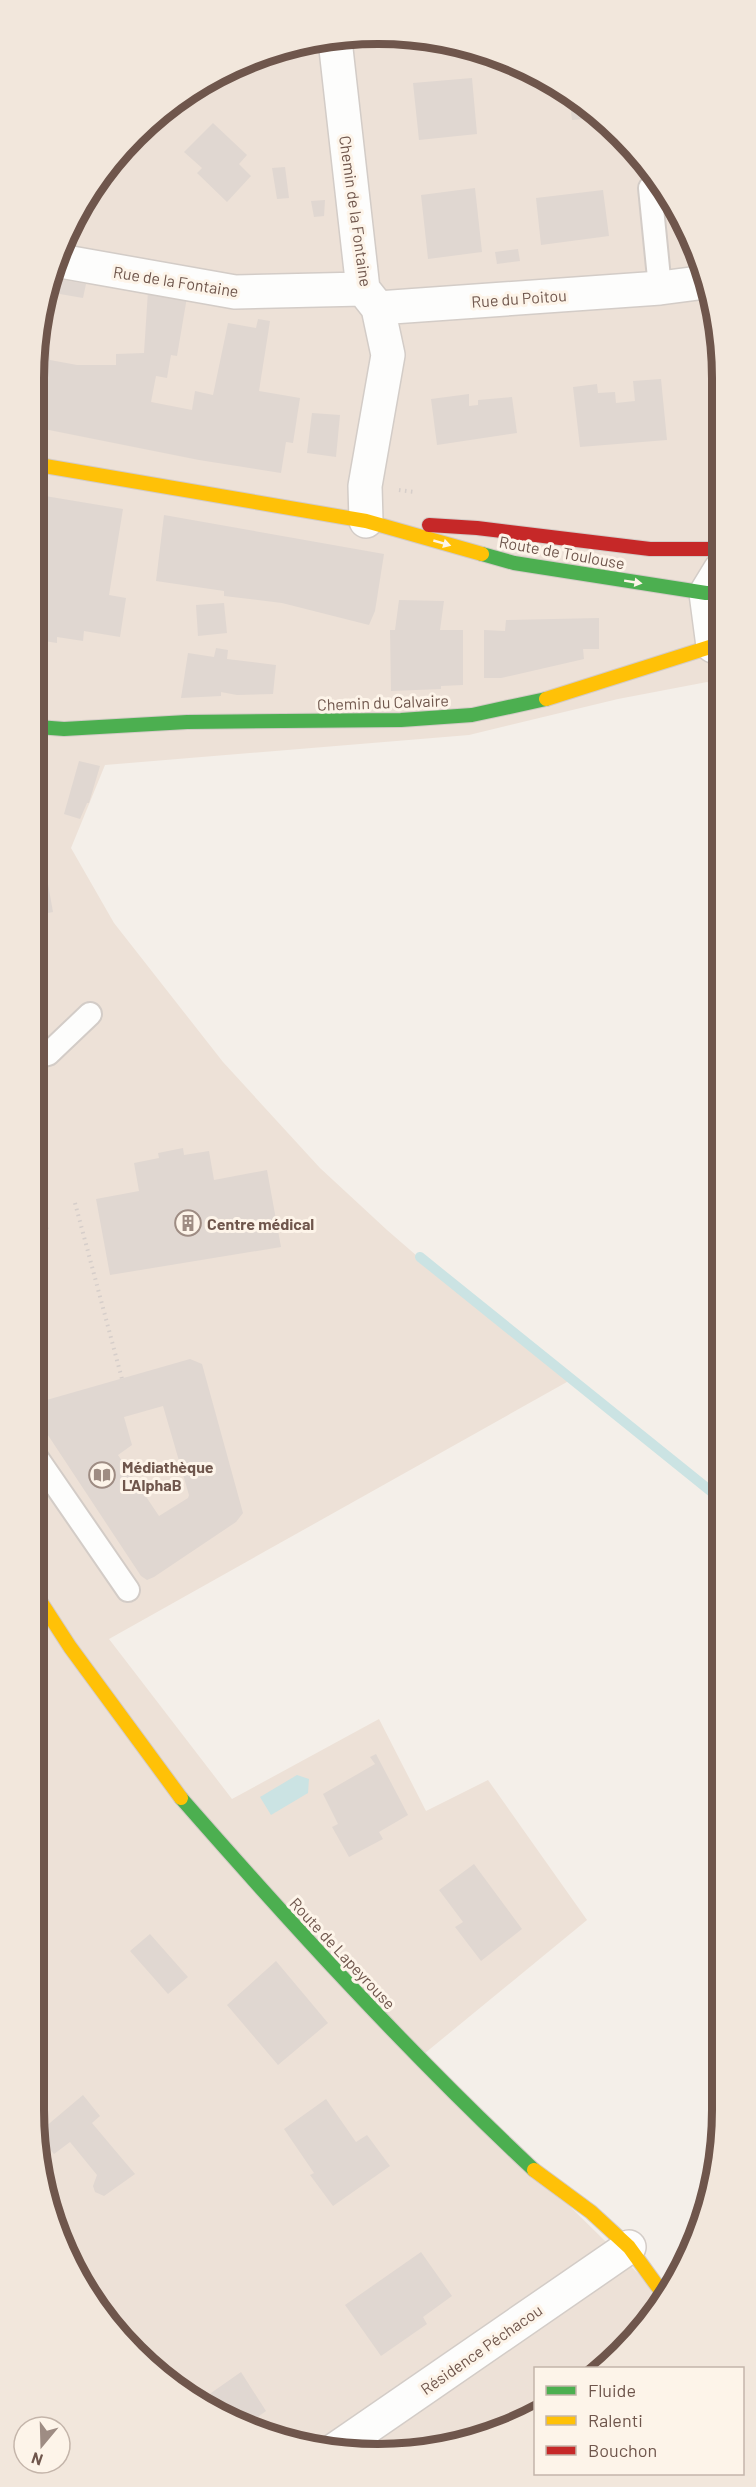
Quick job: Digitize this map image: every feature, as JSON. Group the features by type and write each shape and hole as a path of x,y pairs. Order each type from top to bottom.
{"street":[{"name":"Chemin de la Fontaine","path":"336,46 371,298 388,355 365,486 366,521"},
{"name":"Rue de la Fontaine","path":"64,262 235,292 371,298"},
{"name":"Rue du Poitou","path":"371,298 660,288 699,283"},
{"name":"Route de Toulouse","path":"44,466 366,521 477,528 650,549 712,549"},
{"name":"Route de Toulouse","path":"366,521 514,563 712,586"},
{"name":"Chemin du Calvaire","path":"44,727 64,729 187,722 401,720 472,715 556,697 712,647"},
{"name":"Route de Lapeyrouse","path":"44,1607 70,1647 181,1797 270,1899 419,2058 543,2179 591,2212 629,2247 660,2289"},
{"name":"Résidence Péchacou","path":"346,2442 629,2247"}],"lane":[{"path":"653,187 650,188 660,288"},
{"path":"44,1055 90,1014"},
{"path":"44,1468 128,1590"}],"path":[{"path":"75,1203 122,1379"}],"shaded area":[{"path":"356,44 422,46 486,61 545,88 582,113 615,141 656,192 678,230 701,291 712,356 712,684 707,682 618,699 469,735 105,765 71,848 114,923 223,1062 320,1168 485,1315 574,1378 109,1639 232,1799 379,1719 426,1811 488,1780 587,1920 419,2058 658,2293 615,2346 590,2367 534,2367 534,2405 506,2418 486,2426 443,2437 378,2444 313,2437 270,2426 250,2418 192,2387 141,2346 100,2295 78,2257 55,2196 44,2131 44,356 46,334 61,270 78,230 100,192 141,141 192,100 230,78 291,55"}],"water":[{"path":"297,1775 309,1779 308,1793 271,1815 260,1797"}],"building":[{"path":"472,78 477,134 419,140 413,83"},
{"path":"570,104 589,119 572,120"},
{"path":"213,123 247,155 239,164 251,176 227,202 197,173 202,168 184,152"},
{"path":"285,167 289,198 277,199 272,168"},
{"path":"475,188 482,252 428,259 421,195"},
{"path":"603,190 609,236 541,245 536,198"},
{"path":"325,200 324,216 314,217 311,201"},
{"path":"518,249 520,261 497,264 495,252"},
{"path":"58,279 86,284 83,298 55,293"},
{"path":"148,291 187,297 177,356 171,355 167,378 156,376 151,402 192,410 195,391 213,395 228,323 256,328 258,319 270,321 259,391 300,398 293,443 286,442 281,473 199,460 44,429 45,345 50,346 50,360 77,365 116,365 116,354 144,353"},
{"path":"661,379 667,440 580,447 573,387 597,384 598,393 615,392 616,403 635,401 633,381"},
{"path":"469,394 469,406 478,405 478,400 512,397 517,433 437,445 431,399"},
{"path":"312,413 340,415 336,457 307,453"},
{"path":"44,496 123,509 109,595 126,598 120,637 84,631 83,641 57,637 57,643 44,641"},
{"path":"164,515 384,554 375,611 369,625 282,603 224,596 224,591 156,581"},
{"path":"399,600 444,601 440,630 463,630 463,685 441,686 441,689 391,691 390,630 395,630"},
{"path":"224,603 227,633 198,636 196,605"},
{"path":"599,618 599,649 583,649 584,659 501,678 484,678 484,630 505,631 506,620"},
{"path":"216,648 228,650 227,659 276,665 273,694 237,695 221,692 221,696 181,698 188,653 214,657"},
{"path":"79,761 100,766 89,803 80,819 64,814"},
{"path":"44,862 53,912 44,914"},
{"name":"Centre médical","path":"183,1148 184,1155 209,1151 214,1180 267,1170 281,1247 110,1275 96,1199 139,1191 134,1163 159,1158 158,1153"},
{"path":"44,1225 49,1228 44,1237"},
{"name":"Médiathèque L'AlphaB","path":"190,1359 202,1364 243,1513 236,1522 154,1577 147,1580 141,1576 44,1429 44,1401","holes":["163,1406 188,1498 159,1516 118,1455 132,1445 124,1417"]},
{"path":"376,1754 408,1815 379,1832 383,1839 349,1857 332,1827 338,1824 323,1794 375,1764 370,1757"},
{"path":"474,1864 522,1929 481,1961 455,1927 463,1922 439,1890"},
{"path":"150,1934 188,1977 168,1994 130,1951"},
{"path":"276,1961 328,2023 278,2065 227,2005"},
{"path":"83,2095 100,2116 92,2123 135,2174 104,2196 95,2192 93,2186 97,2175 70,2142 54,2154 45,2143 44,2128"},
{"path":"326,2099 356,2142 367,2135 390,2166 333,2206 310,2175 314,2173 284,2129"},
{"path":"421,2252 452,2296 423,2317 427,2324 381,2356 345,2305"},
{"path":"241,2372 266,2411 254,2420 206,2396"}],"waterway":[{"path":"420,1257 712,1492"}],"traffic: fast":[{"path":"482,554 514,563 712,593"},
{"path":"44,727 64,729 187,722 401,720 472,715 546,699"},
{"path":"181,1798 266,1894 397,2035 534,2170"}],"traffic: slow":[{"path":"44,466 366,521 482,554"},
{"path":"546,699 712,646"},
{"path":"44,1607 70,1647 181,1798"},
{"path":"534,2170 591,2212 629,2247 660,2289"}],"traffic: jam":[{"path":"429,525 477,528 650,549 712,549"}],"place":[{"name":"Centre médical","path":"188,1223"},
{"name":"Médiathèque L'AlphaB","path":"102,1475"}]}
